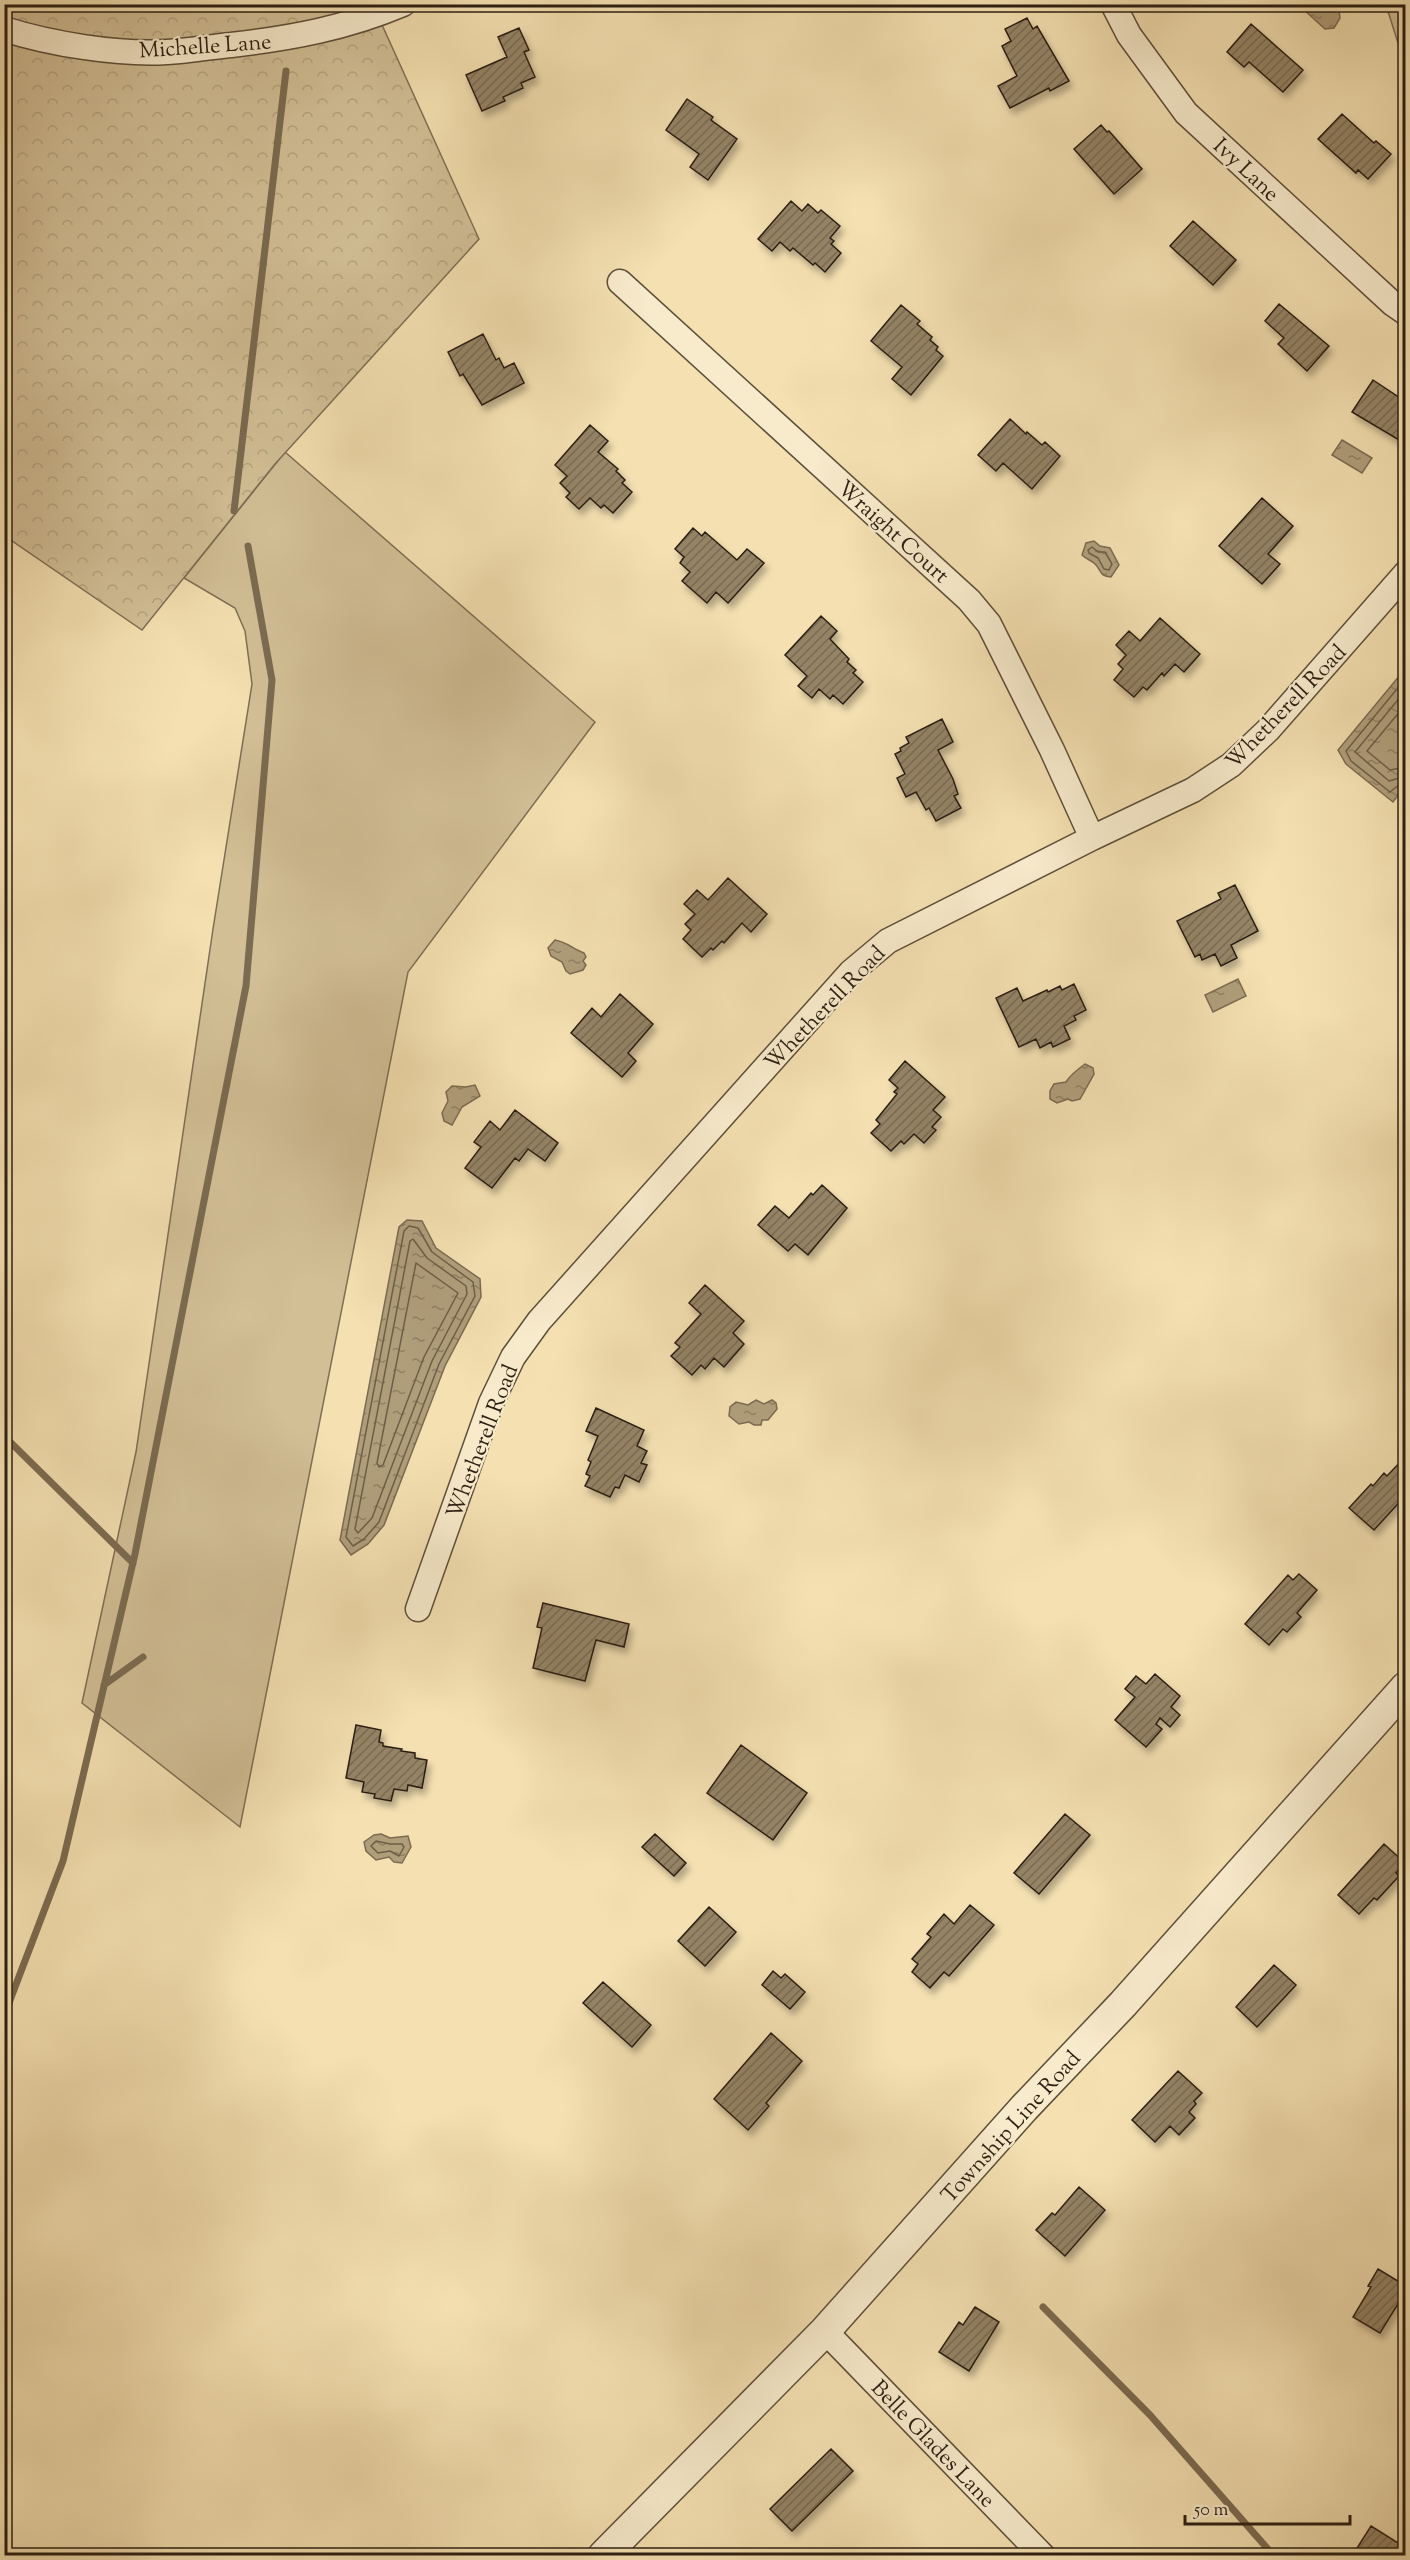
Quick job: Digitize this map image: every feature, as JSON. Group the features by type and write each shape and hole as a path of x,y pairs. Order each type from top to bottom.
{"street":[{"name":"Michelle Lane","path":"4,30 47,40 121,51 165,52 292,38 365,20 403,4"},
{"name":"Ivy Lane","path":"1113,4 1142,54 1186,113 1393,304 1406,313"},
{"name":"Wraight Court","path":"620,282 969,600 989,624 1052,750 1092,838"},
{"name":"Whetherell Road","path":"418,1609 491,1403 513,1357 546,1312 851,972 888,940 1193,790 1231,765 1268,730 1406,573"},
{"name":"Township Line Road","path":"603,2556 825,2331 1024,2108 1123,2004 1406,1687"},
{"name":"Belle Glades Lane","path":"825,2331 1043,2556"}],"green space":[{"path":"5,5 373,5 479,239 275,464 142,630 5,536"},
{"path":"1386,5 1405,5 1405,65"},
{"path":"285,452 595,722 408,972 240,1827 82,1703 136,1452 213,929 252,684 245,631 235,608 184,578"}],"water":[{"path":"1303,5 1334,5 1339,9 1340,18 1334,28 1325,29 1303,9"},
{"path":"1342,440 1372,458 1362,473 1332,455"},
{"path":"1094,541 1100,546 1110,548 1119,565 1111,577 1103,574 1095,564 1082,555 1086,543"},
{"path":"1405,669 1405,786 1393,802 1346,764 1338,750"},
{"path":"555,940 584,953 586,957 583,961 586,965 583,970 570,974 562,962 551,956 548,948"},
{"path":"1238,979 1246,996 1213,1012 1205,995"},
{"path":"1085,1064 1093,1068 1094,1074 1080,1099 1072,1101 1068,1099 1057,1103 1050,1099 1050,1091 1054,1084 1066,1082"},
{"path":"475,1085 480,1096 462,1107 452,1125 444,1121 442,1113 448,1101 446,1092 452,1086"},
{"path":"407,1220 422,1221 436,1248 480,1279 481,1297 445,1366 384,1525 368,1544 351,1555 340,1540 399,1227"},
{"path":"756,1400 764,1404 772,1400 776,1403 777,1409 768,1420 762,1420 761,1425 749,1422 739,1424 729,1416 730,1407 736,1402 748,1405"},
{"path":"381,1834 390,1838 408,1836 411,1847 402,1863 394,1862 389,1857 376,1860 366,1851 364,1842 374,1835"}],"building":[{"path":"1027,18 1033,29 1037,26 1069,81 1050,91 1049,88 1010,108 998,86 1017,76 1002,46 1011,41 1005,29"},
{"path":"1251,24 1303,70 1283,92 1249,62 1244,67 1227,52"},
{"path":"519,28 529,50 524,52 535,77 521,83 523,88 503,97 505,101 482,111 466,75 507,57 498,37"},
{"path":"687,99 713,117 711,120 737,139 708,180 690,167 699,154 666,130"},
{"path":"1342,114 1374,143 1376,141 1391,154 1368,179 1358,170 1356,173 1318,139"},
{"path":"1101,125 1142,169 1114,194 1074,149"},
{"path":"791,201 802,211 808,204 818,213 821,210 840,226 830,238 834,241 831,244 841,253 825,272 793,248 790,251 780,242 772,251 758,239"},
{"path":"1193,221 1236,260 1213,285 1170,246"},
{"path":"1279,304 1329,346 1307,371 1278,344 1284,338 1265,321"},
{"path":"901,305 920,321 917,324 932,337 930,340 943,356 911,395 892,379 902,367 871,341"},
{"path":"483,334 496,360 499,358 504,368 514,363 524,383 482,405 463,374 460,376 448,352"},
{"path":"1373,380 1406,402 1406,429 1399,440 1352,412"},
{"path":"1010,419 1026,434 1027,432 1042,445 1045,442 1060,456 1032,489 1003,463 996,471 978,455"},
{"path":"590,425 608,441 598,452 618,469 616,471 625,480 622,483 632,492 613,513 604,505 601,508 590,498 579,509 566,497 570,493 560,483 567,476 555,465"},
{"path":"1262,498 1293,526 1268,554 1280,564 1262,584 1219,546"},
{"path":"693,528 702,536 705,532 737,560 747,549 764,563 728,603 716,592 707,603 682,581 690,572 680,563 684,557 675,549"},
{"path":"821,616 837,631 830,639 849,659 847,662 856,670 853,673 863,682 843,704 833,695 830,699 819,689 812,698 798,686 807,676 785,655"},
{"path":"1160,618 1200,654 1184,672 1175,664 1164,676 1162,673 1147,690 1143,687 1134,697 1114,680 1123,669 1118,664 1126,655 1116,645 1129,631 1140,641"},
{"path":"942,719 953,742 938,750 953,779 958,794 954,796 961,808 936,821 929,808 926,810 916,792 906,797 897,778 905,774 895,754 909,743 906,737"},
{"path":"728,878 767,914 751,932 742,923 724,943 722,941 713,950 711,948 702,957 683,939 691,930 685,924 695,914 684,904 697,890 708,900"},
{"path":"1235,885 1258,931 1231,945 1237,958 1221,966 1215,954 1202,960 1200,954 1195,957 1177,921 1221,899 1218,893"},
{"path":"1074,984 1086,1010 1074,1016 1076,1020 1064,1026 1070,1039 1053,1047 1051,1042 1040,1048 1036,1039 1019,1047 996,998 1017,988 1023,1001 1047,990 1048,992 1060,986 1062,990"},
{"path":"620,994 653,1024 628,1053 636,1061 622,1077 571,1033 592,1008 601,1017"},
{"path":"905,1061 945,1097 933,1110 941,1117 932,1127 936,1130 924,1143 914,1134 904,1144 901,1141 891,1151 871,1133 880,1124 876,1120 897,1094 894,1092 898,1088 889,1080"},
{"path":"515,1110 558,1143 545,1161 528,1149 519,1161 515,1158 492,1188 465,1168 481,1147 474,1142 490,1121 500,1130"},
{"path":"822,1185 847,1208 808,1255 795,1244 788,1251 758,1225 775,1206 789,1218 811,1193 813,1195"},
{"path":"705,1285 744,1321 733,1333 744,1344 724,1367 714,1358 705,1369 701,1365 692,1375 671,1356 680,1347 675,1343 701,1314 689,1303"},
{"path":"596,1408 644,1430 637,1446 647,1451 641,1463 647,1465 639,1482 625,1475 619,1488 615,1487 610,1497 585,1486 590,1476 586,1474 591,1462 588,1460 598,1436 586,1431"},
{"path":"1406,1456 1406,1495 1374,1530 1349,1508 1371,1484 1373,1486 1384,1473 1387,1476"},
{"path":"1299,1574 1317,1590 1297,1613 1301,1617 1287,1632 1283,1629 1269,1645 1245,1624 1288,1575 1293,1580"},
{"path":"543,1603 629,1624 624,1647 596,1640 585,1681 533,1668 542,1628 537,1627"},
{"path":"1155,1674 1180,1696 1171,1707 1180,1715 1170,1727 1160,1718 1156,1724 1162,1729 1146,1747 1115,1720 1135,1697 1125,1689 1136,1676 1146,1684"},
{"path":"356,1725 381,1730 379,1742 383,1743 383,1746 415,1753 415,1758 427,1760 422,1788 408,1785 407,1791 394,1789 391,1801 374,1798 375,1794 362,1792 364,1782 346,1778"},
{"path":"741,1745 807,1793 773,1840 707,1793"},
{"path":"1065,1814 1090,1835 1039,1894 1014,1873"},
{"path":"655,1834 686,1863 674,1876 642,1847"},
{"path":"1384,1844 1405,1863 1396,1873 1399,1876 1377,1900 1374,1898 1359,1914 1338,1895"},
{"path":"970,1905 994,1925 949,1976 944,1972 930,1988 912,1972 918,1964 912,1959 931,1937 927,1934 944,1914 954,1924"},
{"path":"709,1907 736,1932 705,1966 678,1941"},
{"path":"1274,1965 1296,1985 1257,2027 1236,2007"},
{"path":"773,1971 781,1978 785,1974 805,1992 790,2009 762,1985"},
{"path":"603,1982 651,2025 632,2047 583,2003"},
{"path":"771,2033 802,2061 766,2103 769,2106 748,2130 714,2099"},
{"path":"1178,2071 1202,2093 1194,2101 1196,2104 1189,2112 1195,2118 1179,2135 1170,2126 1155,2142 1132,2120"},
{"path":"1079,2187 1105,2210 1065,2256 1036,2230 1052,2213 1055,2215"},
{"path":"1378,2269 1406,2286 1406,2291 1380,2333 1353,2317 1371,2287 1368,2286"},
{"path":"975,2307 999,2322 969,2371 939,2352 959,2322 963,2325"},
{"path":"831,2449 853,2471 792,2531 770,2509"},
{"path":"1371,2526 1406,2548 1406,2556 1352,2556"}],"waterway":[{"path":"234,511 286,71"},
{"path":"4,2016 63,1861 135,1554 246,986 272,680 248,546"},
{"path":"4,1436 133,1563"},
{"path":"104,1685 143,1657"},
{"path":"1043,2307 1150,2415 1274,2556"}]}
